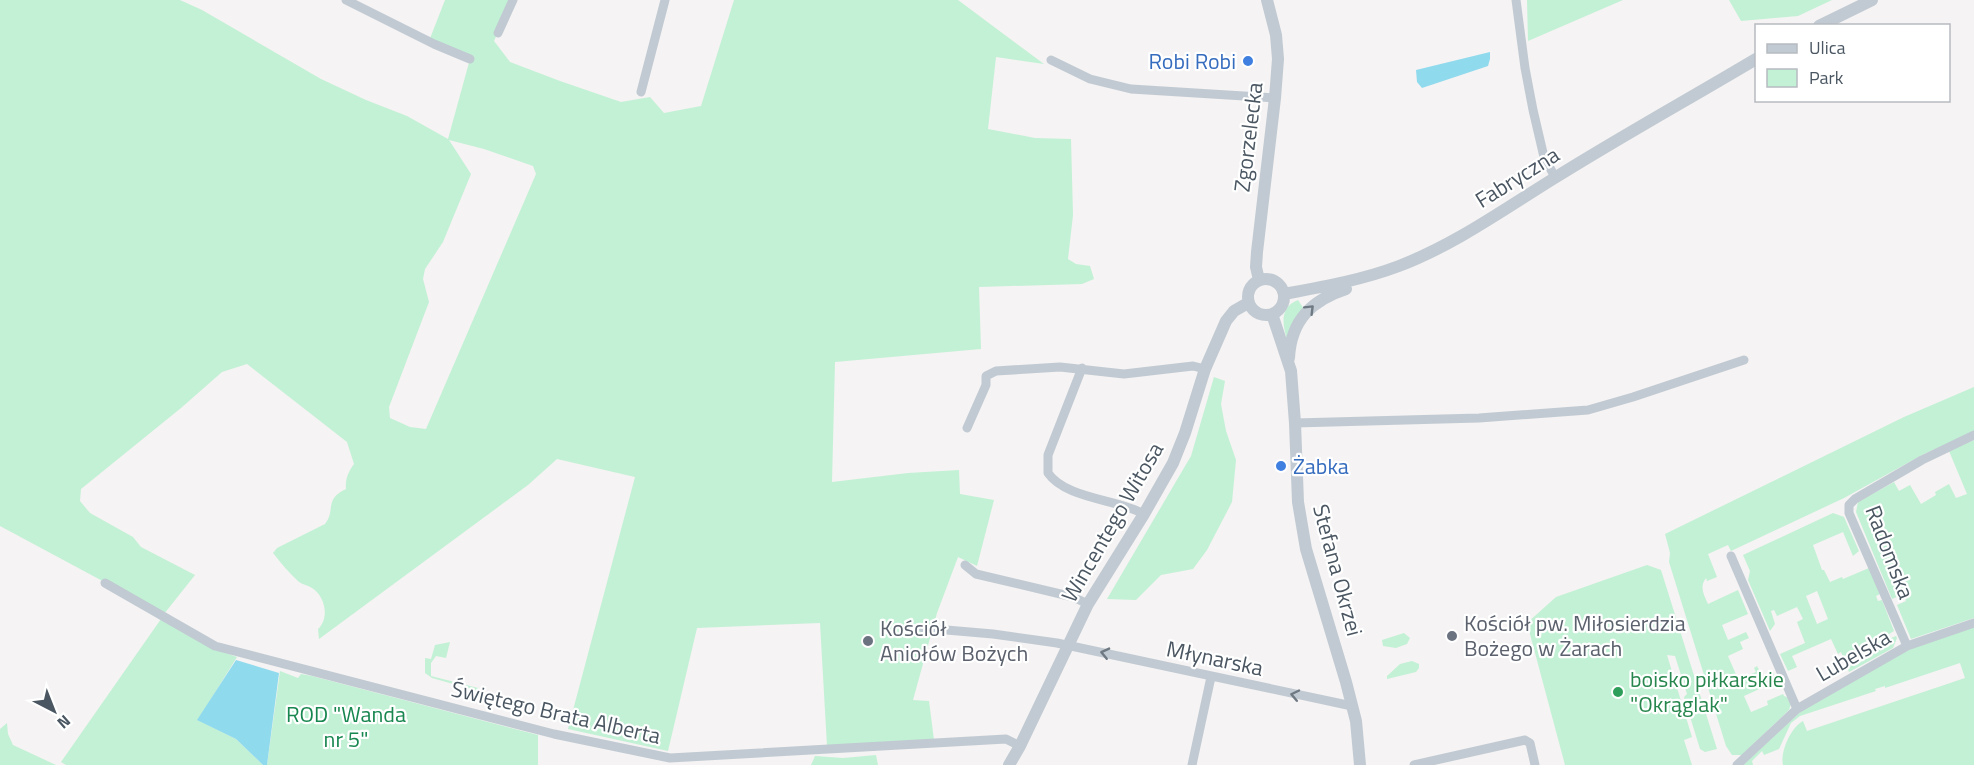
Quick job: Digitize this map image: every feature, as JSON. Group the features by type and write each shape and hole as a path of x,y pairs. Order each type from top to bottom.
{"street":[{"path":"345,0 434,44 470,59"},
{"path":"368,11 373,0"},
{"path":"498,33 513,0"},
{"path":"641,92 664,0"},
{"name":"Zgorzelecka","path":"1259,280 1256,267 1259,224 1278,60 1276,35 1267,0"},
{"path":"1516,0 1533,110 1544,157 1556,177"},
{"path":"1823,24 1872,0"},
{"path":"1051,60 1090,79 1131,89 1275,98"},
{"name":"Fabryczna","path":"1284,294 1335,285 1421,257 1452,241 1755,60"},
{"path":"1289,362 1294,333 1303,315 1329,295 1357,285 1371,275"},
{"path":"1265,278 1275,281 1284,294 1281,306 1272,314 1261,315 1248,303 1248,291 1251,286 1265,278"},
{"name":"Wincentego Witosa","path":"1009,765 1070,645 1088,604 1173,463 1185,434 1205,369 1226,321 1234,311 1248,303"},
{"name":"Stefana Okrzei","path":"1272,314 1289,362 1293,386 1298,502 1306,549 1352,706 1356,722 1360,765"},
{"path":"1295,423 1479,418 1588,410 1744,360"},
{"path":"967,428 986,386 986,376 996,371 1060,367 1124,374 1193,366 1205,369"},
{"path":"1082,368 1048,455 1048,473 1058,484 1127,506 1144,514"},
{"name":"Radomska","path":"1907,646 1849,513 1849,506 1855,499 1921,461 1974,435"},
{"path":"1731,556 1797,709"},
{"path":"965,565 976,574 1072,597 1088,604"},
{"name":"Świętego Brata Alberta","path":"105,583 215,646 554,734 670,758 1006,739 1020,746"},
{"name":"Lubelska","path":"1737,765 1797,709 1907,646 1974,623"},
{"name":"Młynarska","path":"923,628 993,634 1070,645 1352,706"},
{"path":"1192,765 1212,677"},
{"path":"1414,765 1525,740 1530,743 1535,765"}],"green space":[{"path":"0,0 180,0 202,10 321,79 407,116 448,139 470,59 429,41 445,0 512,0 494,41 510,62 621,102 650,97 664,113 701,106 734,0 958,0 1044,64 996,57 988,129 1035,138 1071,139 1073,215 1068,259 1076,264 1090,266 1094,279 1082,284 979,287 981,349 835,362 832,482 908,473 959,470 960,494 994,500 977,566 958,557 937,613 913,700 929,701 934,740 827,746 820,623 697,628 668,751 568,729 635,477 557,459 528,485 319,639 318,629 325,613 320,596 288,572 273,553 277,548 325,524 335,497 346,489 347,476 354,464 347,442 247,364 222,372 81,489 80,501 90,513 133,537 141,547 195,575 164,614 0,526","holes":["449,140 533,166 536,174 426,429 410,427 390,418 389,407 429,302 423,279 425,269 443,242 471,174"]},
{"path":"1527,0 1623,0 1528,41"},
{"path":"1729,0 1832,0 1798,16 1741,21"},
{"path":"1298,300 1304,309 1287,339 1284,327 1285,311"},
{"path":"1214,377 1225,381 1221,404 1226,431 1236,460 1232,502 1207,550 1193,569 1161,575 1136,600 1107,599 1191,456"},
{"path":"1974,387 1974,432 1924,454 1844,498 1731,551 1728,545 1708,554 1717,577 1707,581 1706,578 1703,585 1708,604 1738,590 1748,614 1722,625 1728,640 1746,632 1749,638 1740,642 1743,649 1728,656 1738,679 1756,672 1754,668 1757,666 1762,676 1773,672 1777,681 1744,696 1751,712 1768,705 1767,701 1783,694 1789,698 1791,704 1789,710 1742,755 1732,755 1726,746 1669,562 1670,553 1665,534 1904,417"},
{"path":"1974,440 1974,618 1911,639 1897,605 1906,601 1904,594 1892,599 1856,512 1858,502 1894,482 1899,491 1910,485 1921,504 1949,484 1956,498 1967,494 1949,451"},
{"path":"1833,513 1844,517 1859,551 1853,556 1843,532 1813,545 1822,570 1830,582 1869,568 1880,594 1876,596 1878,601 1882,600 1894,631 1889,634 1891,638 1896,636 1897,638 1893,648 1849,672 1841,652 1838,654 1831,639 1792,656 1797,667 1788,671 1780,654 1805,643 1797,622 1803,619 1797,607 1777,616 1774,610 1771,611 1775,624 1770,631 1748,580 1750,571 1743,555","holes":["1817,591 1828,619 1817,624 1806,596"]},
{"path":"1647,565 1661,570 1717,749 1705,752 1700,749 1684,697 1687,694 1675,656 1667,655 1692,737 1684,740 1692,765 1565,765 1527,623 1556,597"},
{"path":"161,619 207,646 237,657 198,720 236,739 263,765 66,765 61,762"},
{"path":"1974,627 1974,765 1783,765 1783,753 1787,740 1803,721 1807,731 1965,678 1960,663 1885,688 1885,686 1875,689 1876,691 1800,716 1791,723 1779,749 1764,755 1762,751 1752,761 1753,765 1743,765 1800,712 1902,653 1923,643"},
{"path":"1404,633 1410,638 1407,644 1396,648 1383,646 1382,640"},
{"path":"450,642 446,658 436,656 431,663 431,676 478,688 478,691 432,678 425,673 425,658 431,659 435,645"},
{"path":"1412,661 1419,664 1416,672 1387,679 1387,676 1400,664"},
{"name":"ROD \"Wanda nr 5\"","path":"280,671 298,678 301,674 312,676 538,735 538,765 267,765"},
{"path":"7,723 8,734 13,745 56,765 0,765 0,729"},
{"path":"876,755 878,765 811,765 815,756 843,758"}],"water":[{"path":"1490,52 1488,66 1422,88 1417,82 1416,70"},
{"path":"236,660 279,673 267,765 263,765 236,739 197,720"}],"place":[{"name":"Robi Robi","path":"1248,61"},
{"name":"Żabka","path":"1281,466"},
{"name":"Kościół pw. Miłosierdzia Bożego w Żarach","path":"1452,636"},
{"name":"Kościół Aniołów Bożych","path":"868,641"},
{"name":"boisko piłkarskie \"Okrąglak\"","path":"1618,692"}]}
